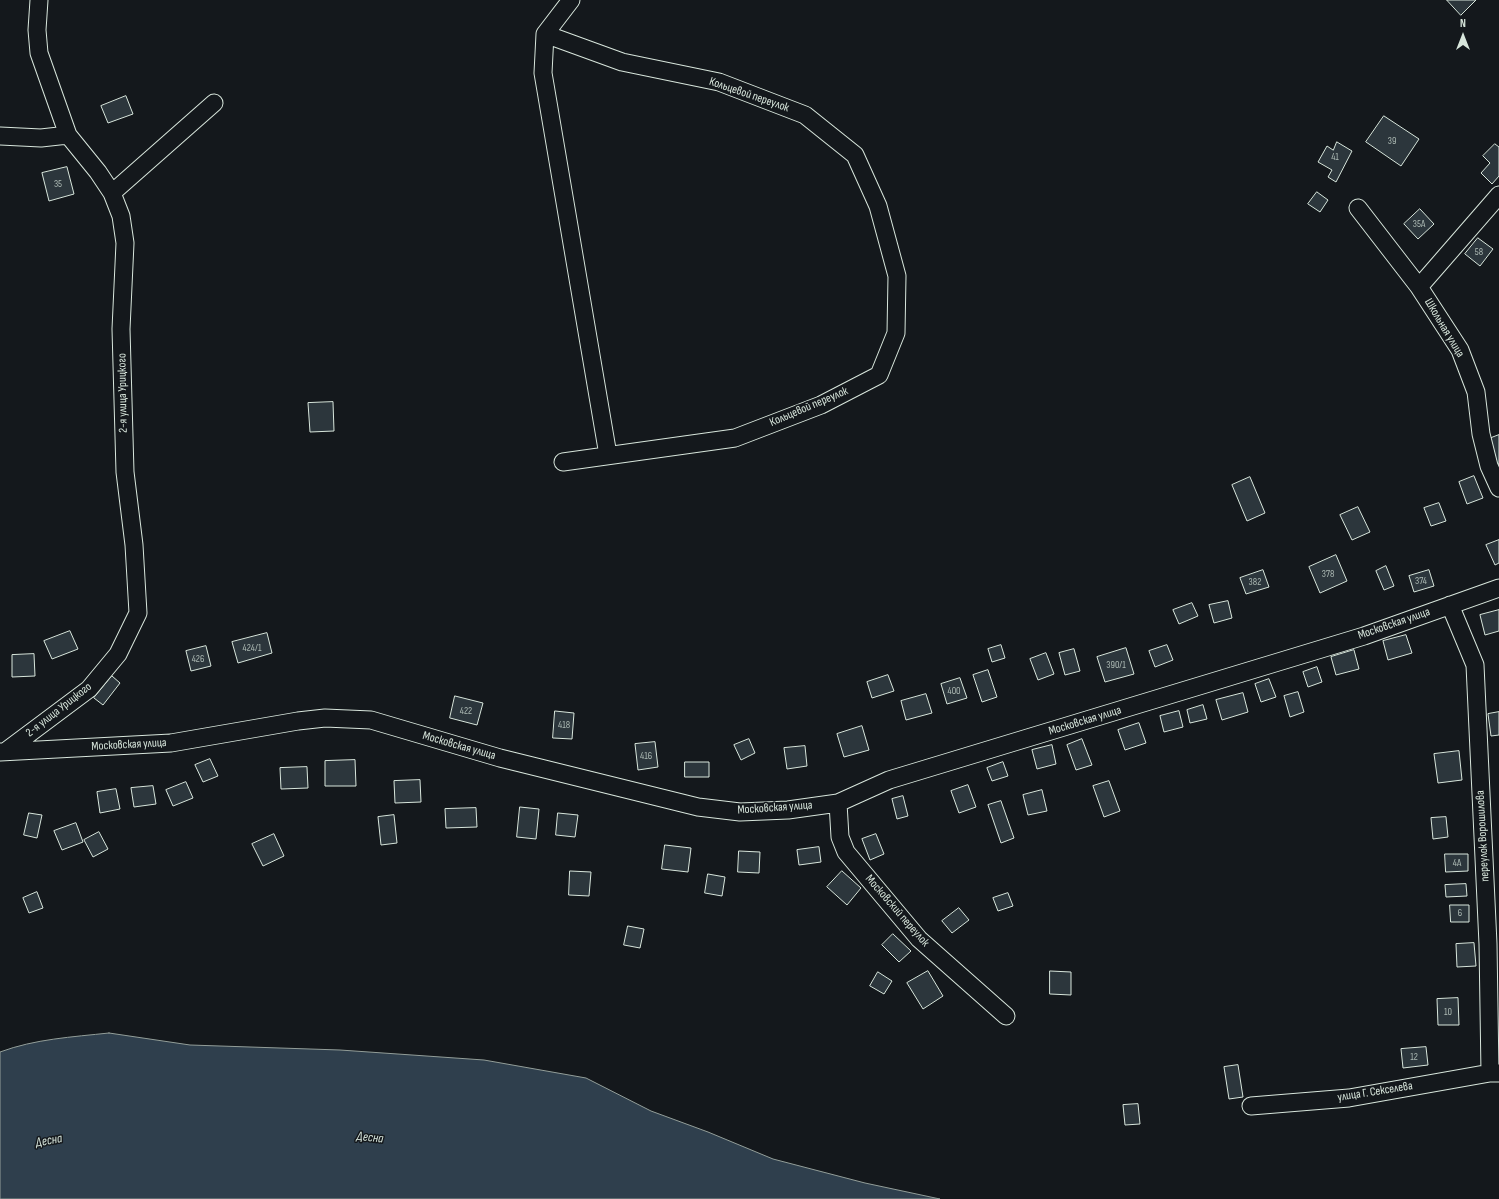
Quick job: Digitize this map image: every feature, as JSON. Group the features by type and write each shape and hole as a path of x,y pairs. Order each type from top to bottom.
{"street":[{"name":"2-я улица Урицкого","path":"3,751 89,689 118,654 138,613 134,545 125,464 121,328 125,243 121,216 112,193 98,172 68,135 40,53 37,30 39,0"},
{"path":"570,0 545,34 543,73 608,455"},
{"name":"Кольцевой переулок","path":"545,34 622,62 719,82 805,115 855,155 878,206 897,276 896,333 880,375 821,405 735,438 563,462"},
{"path":"112,193 214,103"},
{"path":"0,136 41,138 68,135"},
{"name":"Школьная улица","path":"1499,195 1419,287 1460,350 1476,392 1481,434 1489,466 1499,488"},
{"path":"1358,208 1419,287"},
{"name":"Московская улица","path":"3,751 171,744 298,721 325,718 371,720 500,758 698,807 740,812 788,810 838,803 889,780 1364,636 1499,588"},
{"name":"переулок Ворошилова","path":"1450,605 1474,664 1495,1073"},
{"name":"Московский переулок","path":"838,803 840,836 846,852 919,939 1006,1016"},
{"name":"улица Г. Секселева","path":"1251,1106 1349,1098 1495,1073"}],"water":[{"name":"Десна","path":"109,1033 190,1045 340,1050 484,1060 586,1078 651,1111 708,1132 773,1159 865,1183 940,1199 0,1199 0,1052 40,1041"}],"building":[{"path":"1447,0 1476,0 1461,15"},
{"path":"126,96 133,114 108,123 101,106"},
{"path":"1384,116 1419,139 1401,166 1366,142"},
{"path":"1337,142 1352,151 1336,182 1328,177 1332,170 1318,162 1327,146 1333,150"},
{"path":"1495,144 1499,147 1499,176 1492,184 1481,173 1490,163 1483,156"},
{"path":"67,167 74,194 49,201 42,173"},
{"path":"1317,192 1328,200 1320,212 1308,204"},
{"path":"1420,209 1434,224 1418,239 1404,224"},
{"path":"1478,238 1493,249 1480,266 1465,254"},
{"path":"333,402 334,431 310,432 308,403"},
{"path":"1499,435 1499,464 1496,465 1486,440"},
{"path":"1474,476 1483,498 1467,504 1459,482"},
{"path":"1250,477 1265,513 1247,521 1232,485"},
{"path":"1439,503 1446,521 1431,526 1424,508"},
{"path":"1358,507 1370,532 1352,540 1340,515"},
{"path":"1499,540 1499,563 1495,565 1486,545"},
{"path":"1336,555 1347,581 1320,593 1309,567"},
{"path":"1386,566 1394,586 1384,590 1376,571"},
{"path":"1263,570 1269,587 1246,594 1240,578"},
{"path":"1429,570 1434,586 1414,592 1409,576"},
{"path":"1228,601 1232,618 1214,623 1209,605"},
{"path":"1192,603 1198,616 1179,624 1173,610"},
{"path":"1499,610 1499,631 1485,635 1480,615"},
{"path":"70,631 78,649 52,659 44,641"},
{"path":"267,633 272,653 238,663 232,642"},
{"path":"1406,635 1412,653 1388,660 1383,641"},
{"path":"1001,645 1005,658 992,662 988,649"},
{"path":"1167,645 1173,660 1155,667 1149,651"},
{"path":"206,646 211,666 191,671 186,651"},
{"path":"1126,648 1134,674 1105,682 1097,657"},
{"path":"1074,649 1080,671 1065,675 1059,653"},
{"path":"1354,650 1359,669 1336,675 1331,657"},
{"path":"1046,653 1054,674 1038,680 1030,659"},
{"path":"34,654 35,676 12,677 12,655"},
{"path":"1317,667 1322,682 1308,687 1303,672"},
{"path":"988,670 997,697 982,702 973,675"},
{"path":"888,675 894,691 872,698 867,682"},
{"path":"112,676 120,683 103,705 94,698"},
{"path":"960,678 967,698 947,704 941,684"},
{"path":"1269,679 1276,697 1261,702 1255,684"},
{"path":"1298,692 1304,712 1290,717 1284,696"},
{"path":"1243,693 1248,712 1222,720 1216,700"},
{"path":"926,694 932,713 906,720 901,701"},
{"path":"455,696 483,703 477,725 450,718"},
{"path":"1203,705 1207,719 1190,723 1187,710"},
{"path":"555,711 574,713 572,739 553,738"},
{"path":"1179,711 1183,727 1164,732 1160,716"},
{"path":"1499,712 1499,735 1491,736 1488,714"},
{"path":"1139,723 1146,743 1125,750 1118,730"},
{"path":"862,726 869,750 844,757 837,734"},
{"path":"749,739 755,753 741,760 734,745"},
{"path":"1082,739 1092,765 1076,770 1067,745"},
{"path":"655,742 658,767 638,770 635,744"},
{"path":"1052,745 1056,764 1037,769 1032,750"},
{"path":"805,746 807,766 787,769 784,748"},
{"path":"1459,751 1462,780 1438,783 1434,754"},
{"path":"210,759 218,776 203,782 195,765"},
{"path":"355,760 356,786 325,786 325,761"},
{"path":"685,762 709,762 709,777 685,777"},
{"path":"1003,762 1008,776 992,781 987,768"},
{"path":"307,767 308,788 281,789 280,768"},
{"path":"420,780 421,802 395,803 394,781"},
{"path":"1109,781 1120,811 1104,817 1093,786"},
{"path":"186,782 193,798 173,806 166,790"},
{"path":"968,785 976,807 959,813 951,791"},
{"path":"153,786 156,804 134,807 131,788"},
{"path":"116,789 120,809 100,813 97,792"},
{"path":"1042,790 1047,811 1028,815 1023,795"},
{"path":"903,796 908,816 897,819 892,799"},
{"path":"1001,801 1014,838 1001,843 988,805"},
{"path":"520,807 539,809 536,839 517,837"},
{"path":"476,808 477,827 446,828 445,809"},
{"path":"29,813 42,815 37,838 24,835"},
{"path":"558,813 578,815 575,837 556,835"},
{"path":"394,815 397,843 381,845 378,817"},
{"path":"1446,817 1448,837 1433,839 1431,818"},
{"path":"76,823 83,842 62,850 54,831"},
{"path":"99,832 108,849 93,857 84,840"},
{"path":"274,834 284,856 263,866 252,844"},
{"path":"876,834 884,854 870,860 862,839"},
{"path":"665,845 691,848 688,872 662,869"},
{"path":"819,847 821,862 799,865 797,850"},
{"path":"739,851 760,852 759,873 738,872"},
{"path":"1445,854 1468,854 1468,871 1446,872"},
{"path":"570,871 591,872 589,896 569,895"},
{"path":"842,871 861,888 847,905 827,887"},
{"path":"708,874 725,877 722,896 705,893"},
{"path":"1466,884 1467,896 1446,897 1445,885"},
{"path":"37,892 43,908 29,913 23,898"},
{"path":"1008,893 1013,906 998,911 993,898"},
{"path":"1450,905 1469,905 1469,922 1451,922"},
{"path":"959,908 969,920 952,933 942,921"},
{"path":"628,926 644,929 640,948 624,945"},
{"path":"893,934 911,951 899,962 882,945"},
{"path":"1474,943 1476,966 1457,967 1456,944"},
{"path":"928,971 943,996 923,1009 907,983"},
{"path":"1050,971 1071,972 1071,995 1050,994"},
{"path":"878,972 892,981 884,994 870,986"},
{"path":"1458,998 1459,1025 1438,1025 1437,999"},
{"path":"1426,1047 1428,1065 1403,1068 1401,1049"},
{"path":"1238,1065 1243,1097 1229,1099 1224,1067"},
{"path":"1138,1104 1140,1124 1125,1125 1123,1105"}]}
